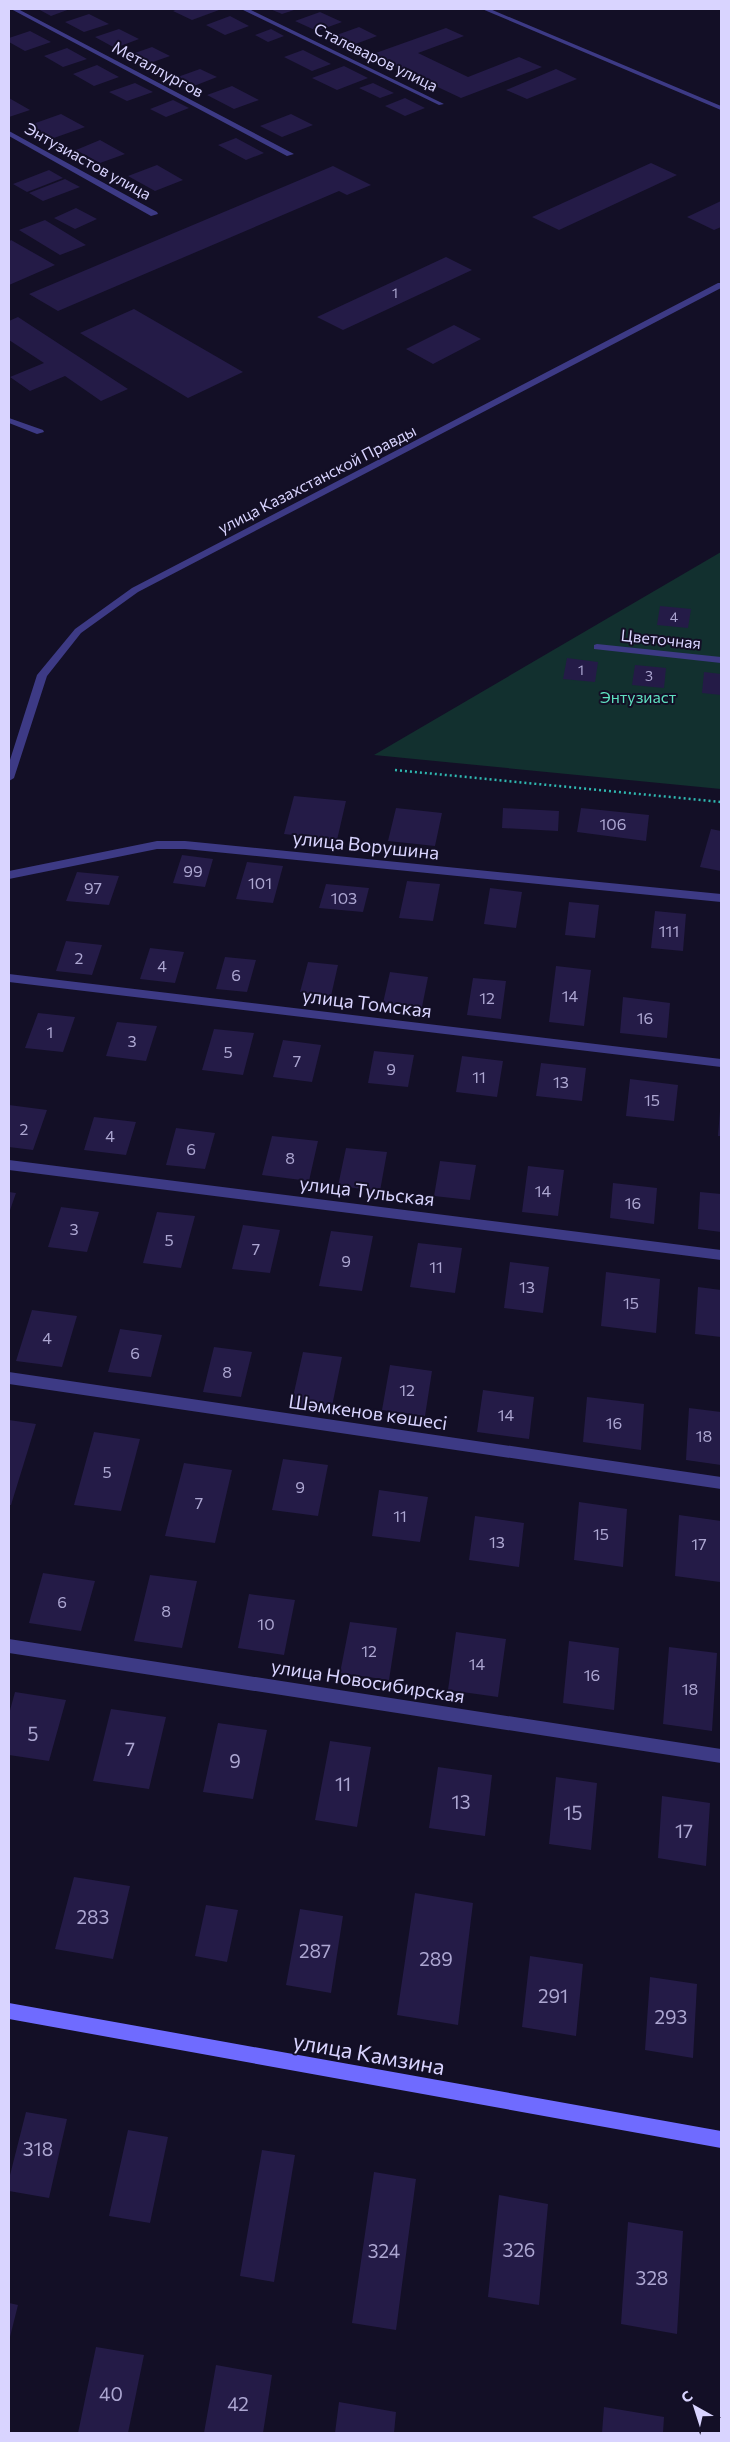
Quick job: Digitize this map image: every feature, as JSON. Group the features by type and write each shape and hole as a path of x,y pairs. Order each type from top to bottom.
{"main road":[{"name":"улица Камзина","path":"9,2011 721,2140"}],"street":[{"name":"Металлургов","path":"14,9 290,154"},
{"name":"Сталеваров улица","path":"244,9 441,104"},
{"path":"485,9 721,108"},
{"name":"Энтузиастов улица","path":"9,132 154,214"},
{"name":"улица Казахстанской Правды","path":"9,778 42,675 78,630 136,590 721,285"},
{"path":"9,420 40,432"},
{"name":"Цветочная","path":"597,647 721,660"},
{"name":"улица Ворушина","path":"9,875 157,845 185,844 721,898"},
{"name":"улица Томская","path":"9,978 721,1063"},
{"name":"улица Тульская","path":"9,1165 721,1255"},
{"name":"Шәмкенов көшесі","path":"9,1378 721,1483"},
{"name":"улица Новосибирская","path":"9,1646 721,1756"}],"path":[{"path":"395,770 721,802"}],"green space":[{"name":"Энтузиаст","path":"721,552 721,789 374,755"}],"building":[{"path":"38,9 70,9 51,16"},
{"path":"178,9 219,10 192,20 173,11"},
{"path":"270,9 297,9 282,14"},
{"path":"320,12 342,22 317,31 295,21"},
{"path":"89,14 109,24 84,32 65,22"},
{"path":"230,16 249,26 225,35 206,25"},
{"path":"359,27 377,36 350,46 331,37"},
{"path":"446,28 464,36 418,53 468,77 519,57 542,67 461,98 370,55"},
{"path":"119,29 139,39 115,48 95,37"},
{"path":"271,29 284,36 268,42 255,35"},
{"path":"30,31 51,42 25,51 9,42 9,38"},
{"path":"152,47 170,56 150,63 132,54"},
{"path":"67,48 87,59 63,67 44,56"},
{"path":"303,50 331,64 312,71 284,57"},
{"path":"97,65 119,77 94,86 73,74"},
{"path":"344,66 368,78 337,90 312,78"},
{"path":"200,69 217,77 189,88 172,79"},
{"path":"556,69 577,79 527,99 506,90"},
{"path":"135,83 153,92 127,101 109,92"},
{"path":"373,83 394,93 380,98 359,88"},
{"path":"232,86 259,100 234,109 207,95"},
{"path":"9,98 30,110 9,117"},
{"path":"405,98 425,108 405,116 385,106"},
{"path":"173,100 189,108 166,117 150,109"},
{"path":"61,114 85,127 51,139 27,126"},
{"path":"291,114 313,125 282,137 260,126"},
{"path":"236,138 264,153 246,160 218,145"},
{"path":"100,140 125,154 100,163 76,150"},
{"path":"651,163 677,175 559,230 532,217"},
{"path":"157,165 183,180 155,191 128,176"},
{"path":"333,166 371,185 347,195 339,191 58,311 29,294"},
{"path":"49,170 63,178 27,192 13,184"},
{"path":"65,179 80,187 43,201 29,193"},
{"path":"721,201 721,227 714,230 687,217"},
{"path":"76,208 97,219 75,229 54,218"},
{"path":"45,220 86,245 60,255 19,230"},
{"path":"11,240 55,265 9,285 9,242"},
{"path":"446,257 472,270 343,330 317,317"},
{"path":"134,309 243,372 188,398 80,333"},
{"path":"18,317 128,389 101,401 65,376 30,391 10,377 44,363 9,340 9,321"},
{"path":"454,325 481,339 433,364 406,349"},
{"path":"660,606 691,609 688,628 657,625"},
{"path":"567,658 598,662 595,682 563,679"},
{"path":"635,665 666,668 664,688 632,685"},
{"path":"704,672 721,674 721,695 702,693"},
{"path":"294,796 346,801 337,840 284,834"},
{"path":"396,808 442,813 435,846 388,841"},
{"path":"503,808 559,811 558,831 502,828"},
{"path":"581,808 649,815 646,841 577,832"},
{"path":"711,829 721,831 721,871 700,867"},
{"path":"182,855 213,859 205,887 173,883"},
{"path":"247,862 283,866 273,903 236,899"},
{"path":"77,872 119,876 109,905 66,901"},
{"path":"407,881 440,884 433,921 399,918"},
{"path":"326,884 369,888 363,912 319,908"},
{"path":"490,888 522,892 516,928 484,924"},
{"path":"569,902 599,905 595,938 565,935"},
{"path":"655,911 686,914 683,951 651,948"},
{"path":"66,941 102,945 92,975 56,971"},
{"path":"150,948 184,952 175,983 140,979"},
{"path":"225,957 256,960 247,992 216,989"},
{"path":"308,962 338,965 331,996 300,992"},
{"path":"556,966 591,970 584,1026 549,1022"},
{"path":"390,972 428,977 422,1007 383,1003"},
{"path":"473,978 506,981 501,1019 467,1015"},
{"path":"623,997 670,1003 667,1038 620,1033"},
{"path":"38,1013 75,1017 63,1052 25,1048"},
{"path":"117,1022 157,1026 146,1061 106,1056"},
{"path":"214,1029 254,1033 243,1075 202,1070"},
{"path":"283,1040 321,1045 312,1082 273,1077"},
{"path":"374,1051 414,1055 408,1087 368,1083"},
{"path":"462,1056 503,1061 497,1097 456,1092"},
{"path":"541,1063 586,1068 582,1101 536,1096"},
{"path":"630,1079 678,1085 674,1121 626,1116"},
{"path":"9,1105 47,1110 33,1150 9,1147"},
{"path":"720,1111 721,1136 718,1136"},
{"path":"94,1117 136,1122 126,1155 84,1150"},
{"path":"176,1128 215,1133 205,1169 166,1165"},
{"path":"272,1136 318,1141 309,1181 262,1175"},
{"path":"346,1148 387,1152 380,1191 338,1186"},
{"path":"440,1161 476,1165 470,1200 434,1196"},
{"path":"528,1166 564,1170 558,1216 522,1212"},
{"path":"613,1183 657,1188 654,1224 610,1218"},
{"path":"9,1192 16,1193 9,1213"},
{"path":"700,1192 721,1194 721,1232 698,1229"},
{"path":"61,1207 99,1212 87,1252 48,1247"},
{"path":"157,1212 195,1216 181,1268 143,1263"},
{"path":"243,1225 280,1230 270,1273 232,1269"},
{"path":"331,1231 373,1236 362,1291 319,1286"},
{"path":"418,1243 462,1248 455,1293 410,1287"},
{"path":"510,1262 549,1267 543,1313 504,1308"},
{"path":"606,1272 660,1279 656,1333 601,1326"},
{"path":"698,1287 721,1290 721,1337 695,1334"},
{"path":"32,1310 77,1316 62,1367 16,1361"},
{"path":"120,1329 162,1335 151,1377 108,1372"},
{"path":"214,1347 252,1352 241,1397 203,1392"},
{"path":"303,1352 342,1357 331,1411 291,1406"},
{"path":"390,1365 432,1371 425,1416 382,1410"},
{"path":"483,1390 534,1397 529,1439 477,1432"},
{"path":"587,1397 644,1404 641,1450 583,1442"},
{"path":"689,1408 721,1412 721,1465 686,1460"},
{"path":"9,1420 36,1424 11,1505 9,1505"},
{"path":"94,1432 140,1439 121,1511 74,1505"},
{"path":"283,1459 328,1465 318,1516 272,1510"},
{"path":"184,1463 232,1470 215,1543 165,1536"},
{"path":"379,1490 428,1497 420,1542 372,1536"},
{"path":"579,1502 627,1509 623,1567 574,1560"},
{"path":"679,1515 721,1521 720,1582 675,1576"},
{"path":"475,1516 524,1523 519,1567 469,1560"},
{"path":"43,1573 95,1581 81,1631 29,1623"},
{"path":"150,1575 197,1581 182,1648 134,1641"},
{"path":"249,1594 295,1600 284,1655 238,1648"},
{"path":"350,1622 397,1628 389,1680 340,1673"},
{"path":"456,1632 506,1639 498,1697 448,1690"},
{"path":"569,1641 619,1648 614,1710 563,1703"},
{"path":"669,1647 717,1653 712,1731 663,1724"},
{"path":"15,1692 66,1700 49,1761 9,1755 9,1714"},
{"path":"111,1709 166,1717 149,1789 93,1781"},
{"path":"218,1723 267,1730 253,1799 203,1792"},
{"path":"330,1741 371,1747 357,1827 315,1820"},
{"path":"438,1767 492,1775 485,1836 429,1828"},
{"path":"556,1777 597,1783 591,1850 549,1844"},
{"path":"662,1796 710,1803 706,1866 658,1858"},
{"path":"74,1877 130,1886 113,1959 55,1949"},
{"path":"415,1893 473,1903 458,2025 397,2015"},
{"path":"206,1905 238,1910 227,1962 195,1956"},
{"path":"300,1909 343,1916 331,1993 286,1985"},
{"path":"530,1956 583,1964 576,2036 522,2027"},
{"path":"650,1977 697,1984 693,2058 645,2050"},
{"path":"26,2112 67,2119 49,2198 9,2191 9,2179"},
{"path":"128,2130 168,2137 150,2223 109,2216"},
{"path":"262,2150 295,2155 274,2282 240,2276"},
{"path":"374,2172 416,2179 396,2330 352,2323"},
{"path":"499,2195 548,2204 539,2305 488,2297"},
{"path":"628,2222 683,2231 677,2334 621,2324"},
{"path":"9,2303 18,2305 9,2341"},
{"path":"96,2347 144,2355 128,2433 78,2433"},
{"path":"216,2365 272,2375 263,2433 204,2433"},
{"path":"339,2402 396,2412 394,2433 335,2433"},
{"path":"604,2407 664,2417 663,2433 602,2433"}]}
